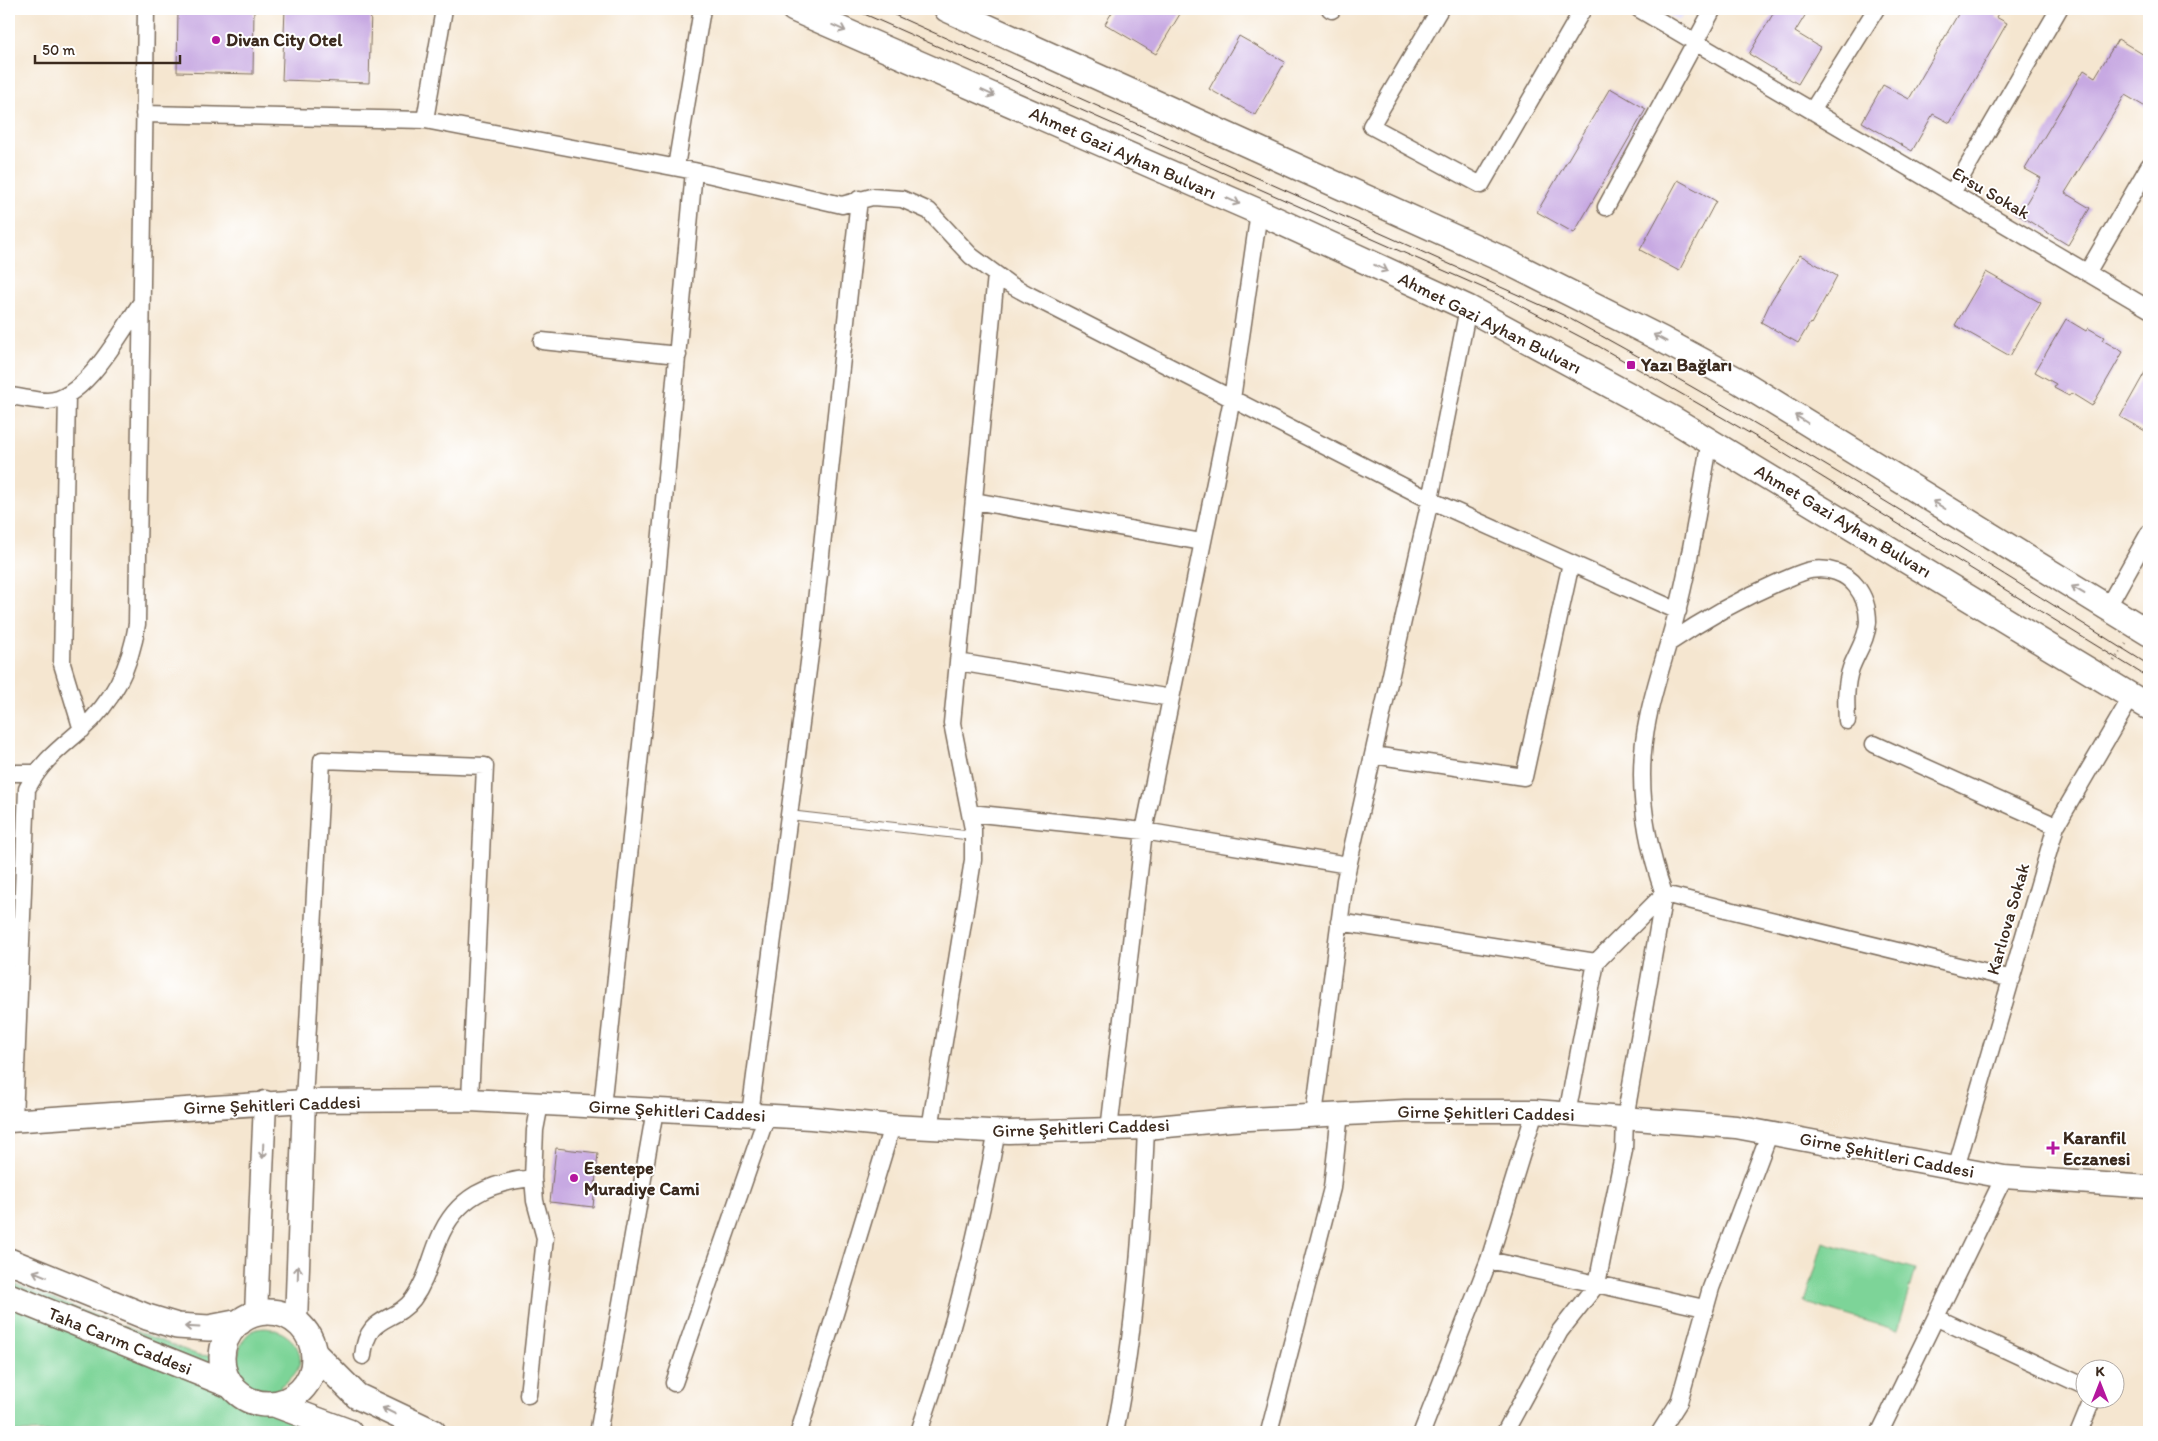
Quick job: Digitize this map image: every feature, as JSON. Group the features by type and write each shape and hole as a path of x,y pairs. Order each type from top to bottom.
{"main road":[{"name":"Ahmet Gazi Ayhan Bulvarı","path":"794,9 1259,212 1468,308 1710,441 2141,702"},
{"path":"947,9 1504,260 1663,340 1741,382 2144,630"},
{"name":"Taha Carım Caddesi","path":"9,1261 147,1317 177,1326 209,1328 248,1318"},
{"name":"Taha Carım Caddesi","path":"9,1296 232,1386"},
{"path":"349,1432 274,1404 250,1400 232,1386 226,1375 223,1352 229,1335 248,1318 275,1313 296,1322 305,1331 314,1353 357,1396 432,1432"},
{"path":"274,1404 296,1395 304,1386 311,1376 314,1353"}],"street":[{"path":"11,1121 15,934 27,789 36,773 48,758 82,730 102,709 122,678 134,642 137,624 146,9"},
{"path":"425,120 444,9"},
{"path":"676,167 702,9"},
{"path":"1440,9 1371,126 1481,185 1583,9"},
{"name":"Ersu Sokak","path":"1638,9 2149,309"},
{"path":"1606,207 1713,9"},
{"path":"1812,111 1876,9"},
{"path":"1952,193 2059,9"},
{"path":"144,114 425,120 676,167 842,205 859,199 888,197 902,199 929,211 966,252 996,275 1029,295 1430,500 1678,611"},
{"path":"2088,273 2149,166"},
{"path":"602,1107 646,698 694,171"},
{"path":"674,1384 758,1115 789,815 813,630 859,199"},
{"path":"1109,1130 1144,831 1232,399 1259,212"},
{"path":"930,1129 973,860 972,821 952,723 996,275"},
{"path":"9,396 48,401 67,395 86,380 141,303"},
{"path":"1314,1115 1348,865 1430,500 1468,308"},
{"path":"542,341 678,355"},
{"path":"67,395 62,664 82,730"},
{"path":"1506,1432 1560,1332 1597,1284 1624,1150 1625,1119 1664,894 1648,843 1644,818 1642,768 1648,718 1678,611 1710,441"},
{"path":"974,501 1202,542"},
{"path":"2107,608 2149,533"},
{"path":"1373,755 1524,777 1571,563"},
{"path":"1669,643 1739,601 1803,572 1822,569 1840,574 1854,584 1860,592 1867,610 1868,622 1866,633 1851,670 1847,686 1847,721"},
{"path":"958,662 1171,698"},
{"name":"Karlıova Sokak","path":"1956,1168 2056,826 2141,702"},
{"path":"1874,744 2056,826"},
{"path":"296,1322 304,1101 322,760 484,766 470,1100"},
{"path":"9,773 36,773"},
{"path":"972,821 1144,831 1348,865"},
{"path":"1568,1114 1596,962 1664,894"},
{"path":"1664,894 2012,979"},
{"path":"1339,922 1596,962"},
{"name":"Girne Şehitleri Caddesi","path":"11,1121 265,1102 304,1101 470,1100 758,1115 930,1129 997,1132 1146,1128 1340,1113 1449,1110 1535,1111 1736,1127 2004,1177 2149,1187"},
{"path":"248,1318 265,1102"},
{"path":"528,1395 545,1238 535,1201 532,1178 534,1130 540,1104"},
{"path":"599,1428 656,1110"},
{"path":"1422,1432 1489,1260 1535,1111"},
{"path":"1269,1432 1332,1188 1340,1113"},
{"path":"799,1432 892,1126"},
{"path":"1115,1432 1129,1348 1138,1275 1146,1128"},
{"path":"919,1432 966,1277 997,1132"},
{"path":"1660,1432 1679,1402 1704,1308 1770,1132"},
{"path":"1880,1432 2004,1177"},
{"path":"363,1356 364,1346 373,1328 379,1321 404,1308 418,1291 430,1267 439,1238 461,1205 484,1188 513,1180 532,1178"},
{"path":"1489,1260 1704,1308"},
{"path":"1937,1318 2076,1382"},
{"path":"2079,1432 2089,1408"}],"lane":[{"path":"789,815 965,834 972,821"}],"path":[{"path":"2103,678 2144,630"}],"shaded area":[{"path":"1658,9 1686,9 1679,21"}],"green space":[{"path":"1823,1242 1915,1269 1897,1330 1805,1303"},
{"path":"9,1282 198,1355 238,1358 244,1339 256,1330 270,1329 284,1334 295,1344 300,1358 296,1372 280,1386 299,1432 9,1432"}],"building":[{"name":"Divan City Otel","path":"178,9 254,9 253,74 177,72"},
{"path":"285,9 371,9 369,83 282,80"},
{"path":"1114,9 1183,9 1156,54 1105,24"},
{"path":"1776,9 1809,9 1795,32 1820,47 1798,84 1749,54"},
{"path":"1961,9 2001,9 1996,17 2007,23 1950,123 1933,114 1912,151 1862,122 1883,85 1909,99"},
{"path":"1239,36 1285,62 1255,115 1209,89"},
{"path":"2118,39 2149,58 2149,109 2125,95 2065,193 2090,208 2068,245 2019,215 2041,178 2025,169 2084,70 2095,77"},
{"path":"1610,88 1646,109 1574,233 1537,212"},
{"path":"1678,180 1716,201 1679,271 1640,250"},
{"path":"1800,255 1837,276 1811,324 1798,343 1761,322 1771,301"},
{"path":"1986,272 2041,303 2010,356 1955,325"},
{"path":"2066,319 2086,331 2088,328 2104,337 2102,340 2123,352 2092,406 2071,393 2069,396 2054,388 2056,384 2035,372"},
{"path":"2149,365 2149,433 2120,417"},
{"name":"Esentepe Muradiye Cami","path":"556,1148 598,1153 593,1207 550,1202"}],"tram line":[{"path":"853,9 1506,298 1600,347 1770,445 2149,678"},
{"path":"881,9 1563,315 1785,441 2149,665"}],"place":[{"name":"Divan City Otel","path":"216,40"},
{"name":"Yazı Bağları","path":"1631,365"},
{"name":"Karanfil Eczanesi","path":"2053,1148"},
{"name":"Esentepe Muradiye Cami","path":"574,1178"}]}
